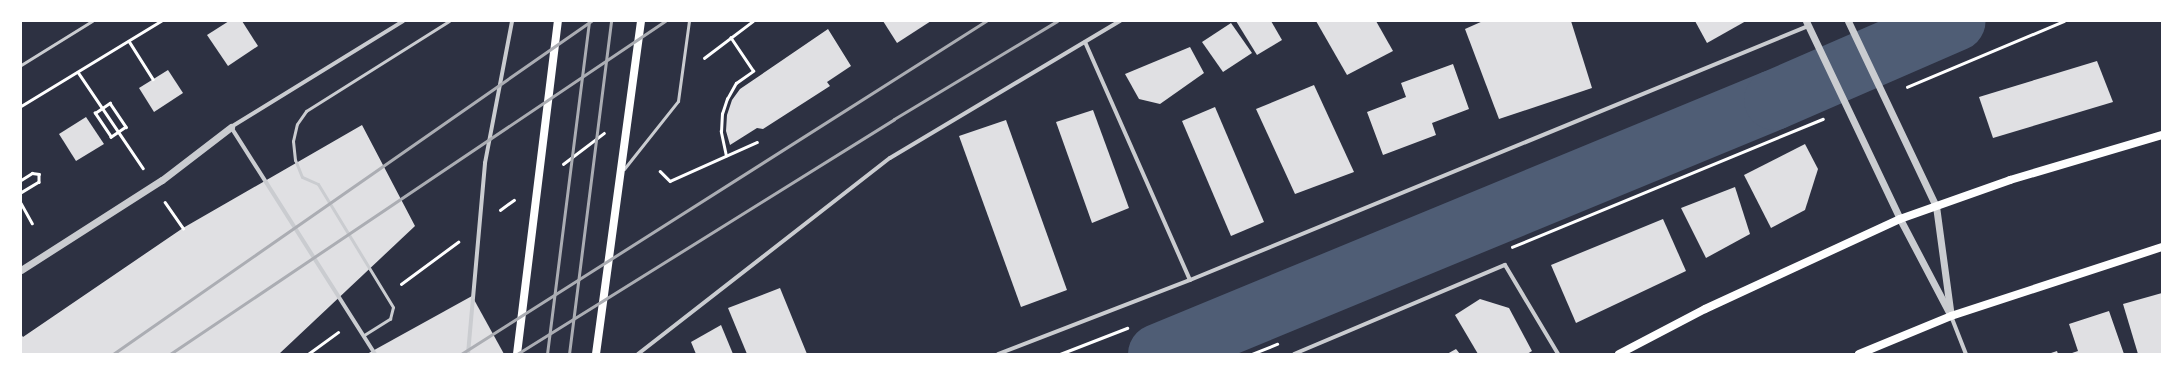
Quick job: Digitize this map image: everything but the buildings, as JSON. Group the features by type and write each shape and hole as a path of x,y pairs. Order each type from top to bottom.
{"main road":[{"path":"517,354 558,21"},
{"path":"596,354 641,21"},
{"path":"1619,354 1725,299 1900,219 2010,180 2162,135"},
{"path":"1859,354 1951,316 2162,247"}],"street":[{"path":"21,270 162,180 231,127 403,21"},
{"path":"468,354 485,163 512,21"},
{"path":"638,354 890,158 1120,21"},
{"path":"1848,21 1936,206 1951,316"},
{"path":"998,354 1190,280 1807,24 1900,219 1951,316 1966,354"},
{"path":"1085,42 1190,280"},
{"path":"231,127 375,354"},
{"path":"1294,354 1505,265 1558,354"}],"lane":[{"path":"21,65 92,21"},
{"path":"364,335 390,319 393,307 318,184 302,177 294,160 293,141 297,124 306,110 449,21"},
{"path":"619,175 678,101 689,21"}],"path":[{"path":"21,106 161,21"},
{"path":"726,156 721,132 722,114 727,99 736,83 753,71 731,38 753,21"},
{"path":"1907,86 2064,21"},
{"path":"129,41 153,79"},
{"path":"78,72 119,132"},
{"path":"110,103 126,127 119,132 111,138 95,113 110,103"},
{"path":"1508,249 1823,119"},
{"path":"660,170 670,182 757,142"},
{"path":"21,180 32,173 39,174 39,182 21,193"},
{"path":"21,203 32,224"},
{"path":"1252,354 1281,342"}],"waterway":[{"path":"1158,354 1774,100 1956,21"}],"railway":[{"path":"547,354 589,21"},
{"path":"113,354 591,21"},
{"path":"569,354 611,21"},
{"path":"170,354 665,21"},
{"path":"461,354 986,21"},
{"path":"517,354 894,119 1057,21"}]}
